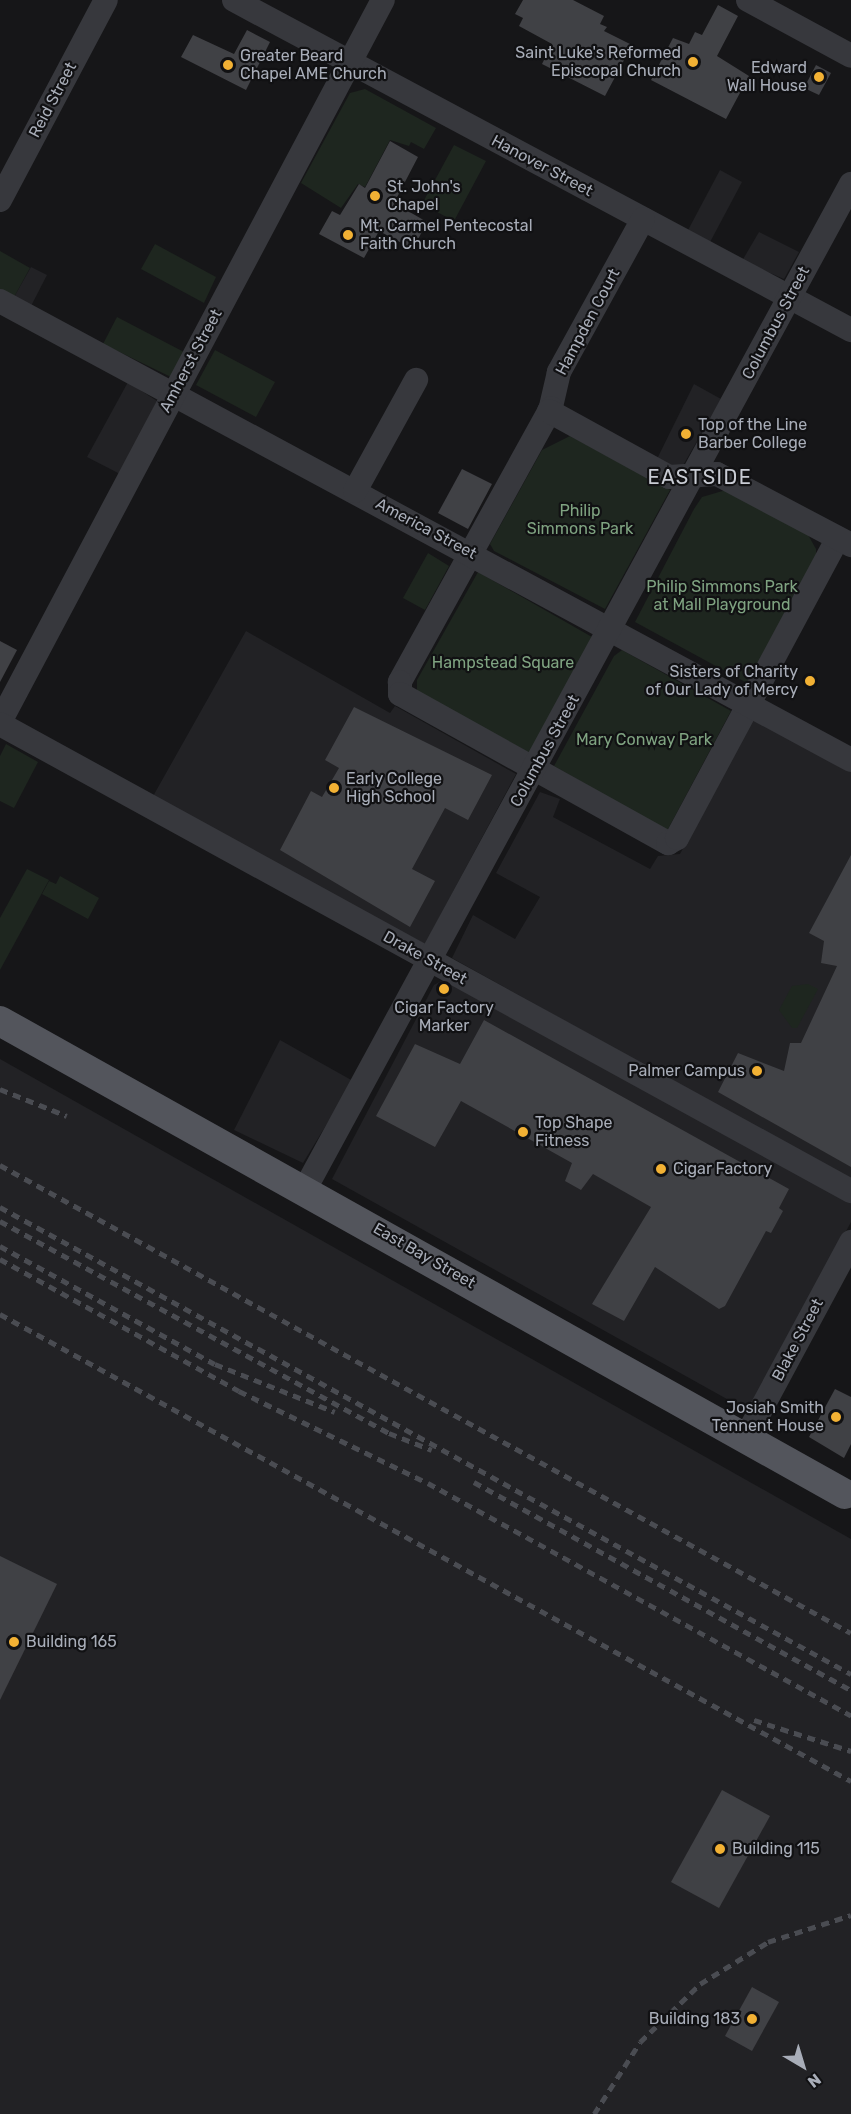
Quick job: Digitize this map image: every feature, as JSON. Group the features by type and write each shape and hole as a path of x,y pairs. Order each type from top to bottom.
{"main road":[{"name":"East Bay Street","path":"0,1021 305,1189 849,1497"}],"street":[{"name":"Reid Street","path":"0,200 106,0"},
{"name":"Hanover Street","path":"234,0 851,330"},
{"name":"Amherst Street","path":"0,723 382,0"},
{"path":"748,0 851,56"},
{"name":"Columbus Street","path":"305,1189 432,962 851,184"},
{"name":"Hampden Court","path":"534,772 400,694 400,682 549,411 559,372 643,219"},
{"name":"America Street","path":"0,301 851,760"},
{"path":"355,491 416,380"},
{"path":"534,772 668,843 676,838 845,542 717,474 669,477 549,411"},
{"name":"Drake Street","path":"0,723 851,1191"},
{"name":"Blake Street","path":"745,1438 851,1242"}],"shaded area":[{"path":"720,170 742,182 709,244 687,232"},
{"path":"759,232 799,252 784,279 742,261"},
{"path":"31,267 47,275 31,306 14,297"},
{"path":"128,382 157,401 120,474 87,457"},
{"name":"Top of the Line Barber College","path":"694,384 721,399 681,469 657,459"},
{"name":"Early College High School","path":"246,631 390,713 395,706 516,774 425,944 152,798"},
{"path":"751,719 851,770 851,1180 452,958 473,915 515,939 540,897 496,873 540,792 560,799 553,817 650,869 658,856 680,854"},
{"path":"443,980 851,1203 851,1222 753,1405 743,1408 332,1179 434,985"},
{"path":"280,1040 353,1081 303,1163 234,1130"},
{"path":"0,1059 851,1539 851,2114 0,2114"}],"green space":[{"path":"365,89 436,128 424,149 411,142 409,146 390,140 365,187 358,184 341,208 301,183 350,93"},
{"path":"454,145 486,161 454,221 422,204"},
{"path":"155,244 216,277 204,303 141,269"},
{"path":"0,251 30,268 14,297 0,289"},
{"path":"117,317 184,352 171,377 103,344"},
{"path":"215,350 275,382 256,417 196,385"},
{"name":"Philip Simmons Park","path":"570,436 670,490 605,609 494,551 490,544 542,450"},
{"name":"Philip Simmons Park at Mall Playground","path":"726,490 807,533 816,549 816,556 747,683 635,622 702,497"},
{"path":"428,553 449,566 425,610 403,598"},
{"name":"Hampstead Square","path":"478,572 592,637 530,753 417,692 417,680"},
{"name":"Mary Conway Park","path":"622,650 731,711 667,831 554,766 614,656"},
{"path":"6,744 38,762 14,808 0,801 0,756"},
{"path":"27,869 49,880 0,970 0,918"},
{"path":"60,876 99,898 88,919 42,894 49,881 56,884"},
{"path":"808,984 818,989 797,1028 792,1028 779,1010 792,986"}],"building":[{"path":"523,0 573,0 604,16 600,24 607,27 604,31 632,45 605,96 542,64 552,44 519,26 523,18 515,14"},
{"name":"Saint Luke's Reformed Episcopal Church","path":"718,5 738,16 717,56 749,76 726,119 651,80 673,38 689,44 695,32 702,35"},
{"name":"Greater Beard Chapel AME Church","path":"247,30 270,42 246,90 181,57 193,35 234,54"},
{"name":"Edward Wall House","path":"816,65 831,73 819,95 804,88"},
{"name":"St. John's Chapel","path":"390,141 418,157 394,203 427,222 413,249 379,231 364,258 319,234 332,211 340,215 359,184 365,188"},
{"path":"462,469 492,484 468,529 438,513"},
{"path":"0,641 17,650 0,682"},
{"path":"354,707 492,775 468,820 445,808 412,869 435,881 410,927 280,850 311,791 322,797 339,768 325,760"},
{"name":"Palmer Campus","path":"851,855 851,1167 718,1092 738,1053 784,1071 790,1043 801,1043 837,966 821,963 824,941 809,933"},
{"name":"Cigar Factory","path":"484,1020 789,1189 779,1208 783,1211 771,1233 766,1231 725,1306 719,1309 655,1267 624,1321 592,1304 651,1207 593,1174 581,1190 565,1181 572,1163 461,1101 435,1147 376,1116 415,1044 460,1064"},
{"name":"Josiah Smith Tennent House","path":"835,1389 851,1397 851,1444 844,1458 809,1437"},
{"name":"Building 165","path":"0,1556 57,1584 0,1700"},
{"name":"Building 115","path":"722,1790 770,1816 719,1908 671,1882"},
{"name":"Building 183","path":"752,1987 779,2002 752,2051 725,2036"}],"railway":[{"path":"0,1089 67,1116"},
{"path":"0,1165 851,1633"},
{"path":"0,1207 851,1674"},
{"path":"0,1221 389,1433 432,1450"},
{"path":"0,1246 215,1364 335,1412"},
{"path":"0,1259 239,1391 428,1483 851,1716"},
{"path":"0,1314 851,1781"},
{"path":"474,1482 851,1690"},
{"path":"754,1720 851,1751"},
{"path":"594,2114 640,2042 700,1984 768,1942 851,1915"}],"place":[{"name":"Saint Luke's Reformed Episcopal Church","path":"693,62"},
{"name":"Greater Beard Chapel AME Church","path":"228,65"},
{"name":"Edward Wall House","path":"819,77"},
{"name":"St. John's Chapel","path":"375,196"},
{"name":"Mt. Carmel Pentecostal Faith Church","path":"348,235"},
{"name":"Top of the Line Barber College","path":"686,434"},
{"name":"Sisters of Charity of Our Lady of Mercy","path":"810,681"},
{"name":"Early College High School","path":"334,788"},
{"name":"Cigar Factory Marker","path":"444,989"},
{"name":"Palmer Campus","path":"757,1071"},
{"name":"Top Shape Fitness","path":"523,1132"},
{"name":"Cigar Factory","path":"661,1169"},
{"name":"Josiah Smith Tennent House","path":"836,1417"},
{"name":"Building 165","path":"14,1642"},
{"name":"Building 115","path":"720,1849"},
{"name":"Building 183","path":"752,2019"}],"district":[{"name":"EASTSIDE","path":"700,477"}]}
